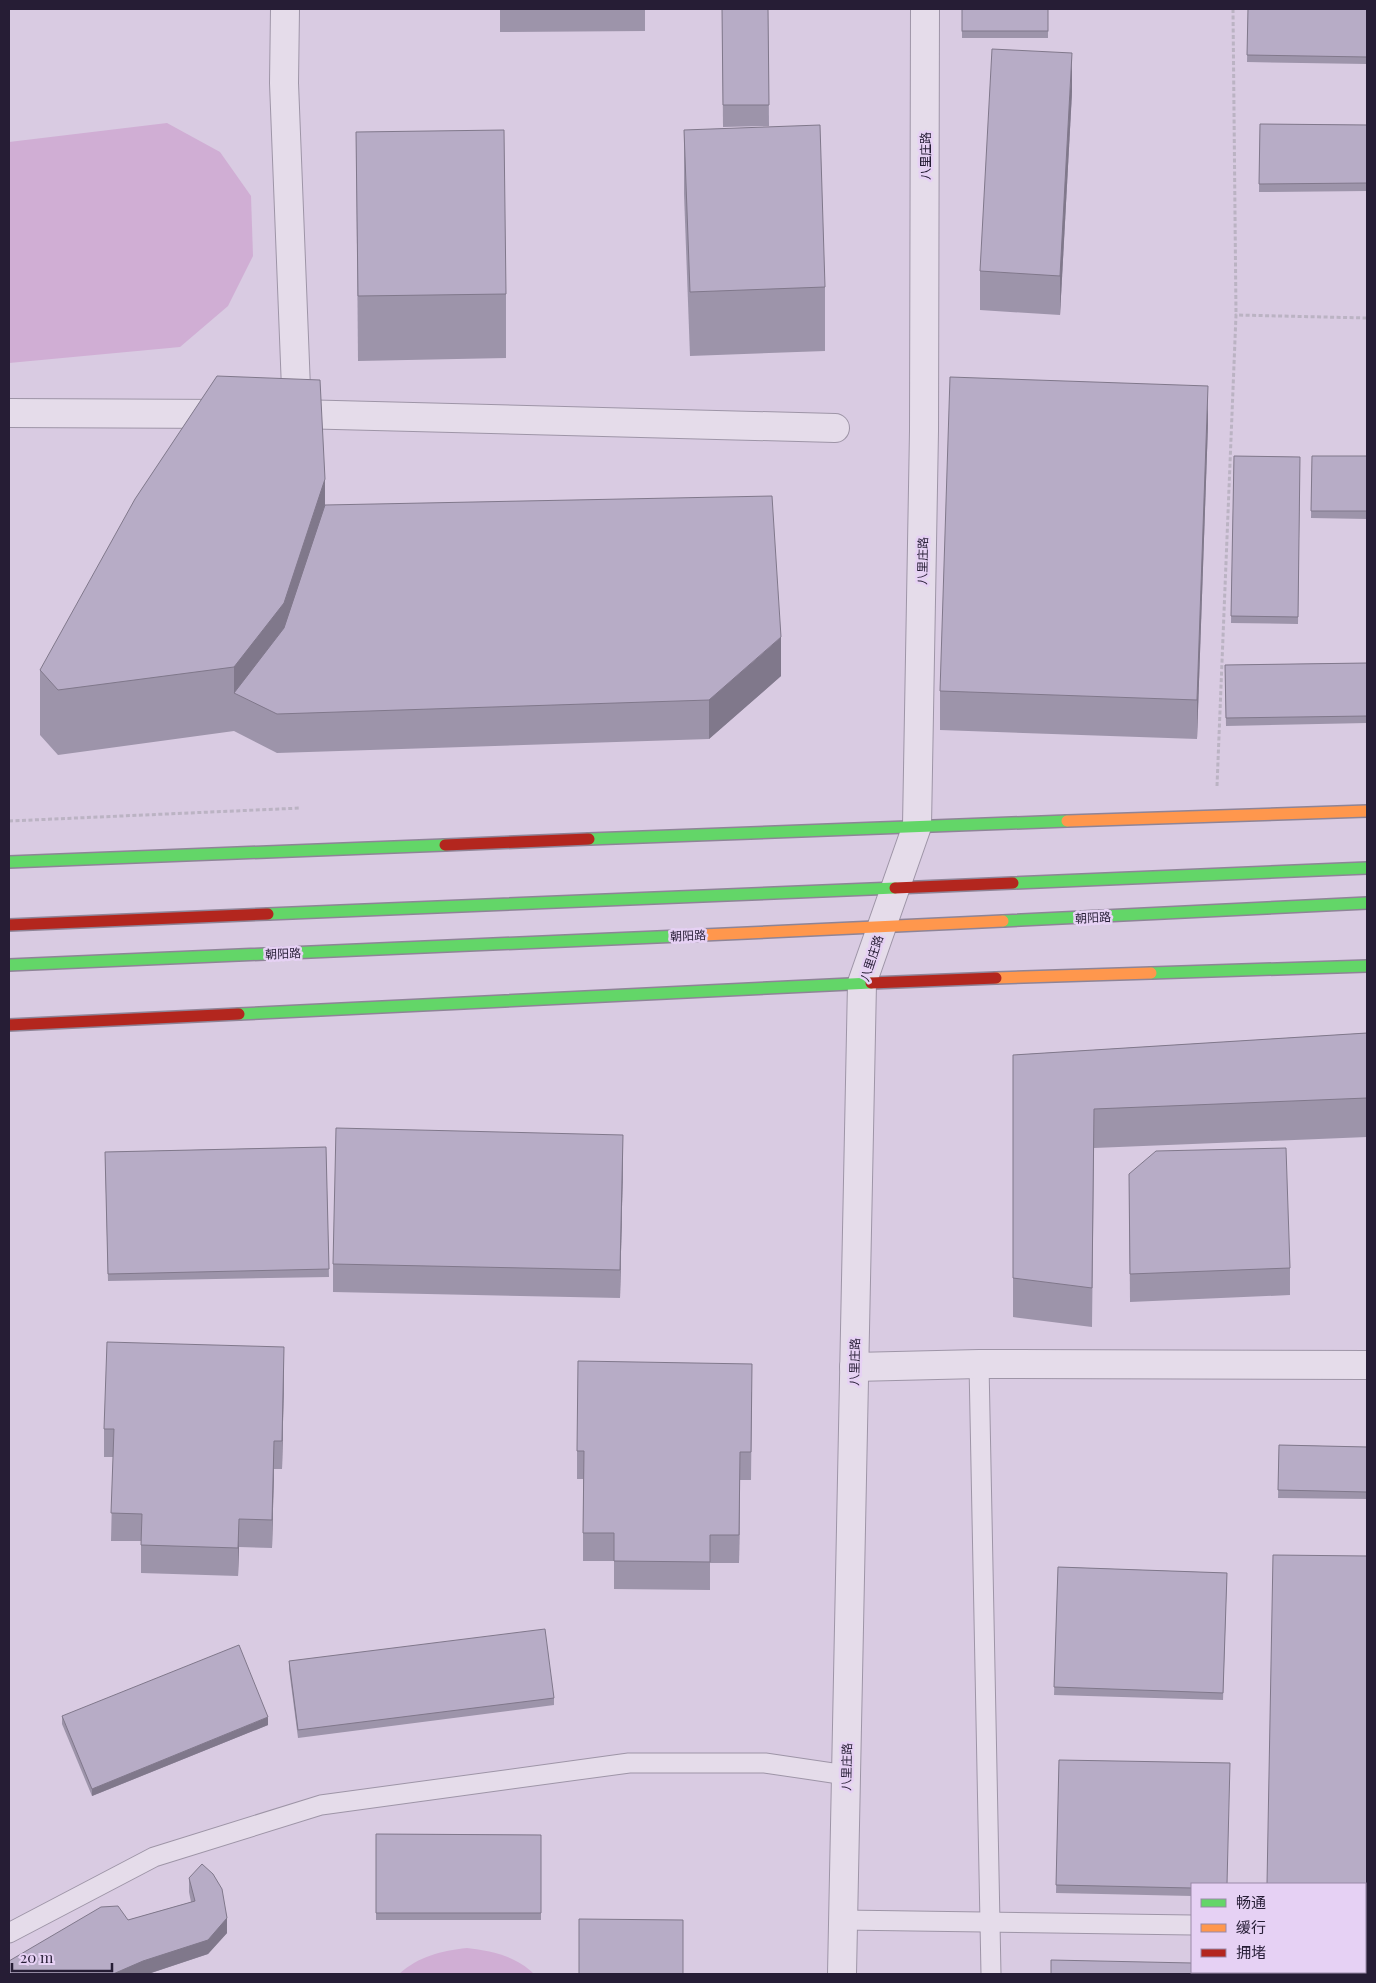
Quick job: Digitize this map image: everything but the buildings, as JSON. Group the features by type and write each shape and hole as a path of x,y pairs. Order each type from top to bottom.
{"main road":[{"path":"9,862 917,826 1367,811"},
{"path":"9,925 1367,868"},
{"name":"朝阳路","path":"9,965 882,927 1367,903"},
{"path":"9,1025 862,983 1367,966"}],"street":[{"path":"285,9 284,83 297,414"},
{"name":"八里庄路","path":"842,1974 862,983 917,826 924,430 926,9"},
{"path":"9,413 297,414 835,428"},
{"path":"854,1367 979,1364 1367,1366"}],"lane":[{"path":"979,1364 992,1922 991,1974"},
{"path":"9,1933 154,1857 320,1805 629,1762 765,1762 846,1775"},
{"path":"843,1920 1191,1925"}],"path":[{"path":"1215,816 1236,315 1233,9"},
{"path":"1236,315 1367,318"},
{"path":"9,821 301,808"}],"shaded area":[{"path":"167,123 220,152 251,196 253,256 228,306 180,347 9,363 9,142"},
{"path":"467,1948 503,1955 519,1963 534,1974 399,1974 414,1963 431,1955"}],"traffic: fast":[{"path":"589,839 1067,821"},
{"path":"9,862 445,845"},
{"path":"1013,883 1367,868"},
{"path":"268,914 895,888"},
{"path":"1003,921 1367,903"},
{"path":"9,965 703,935"},
{"path":"1151,973 1367,966"},
{"path":"239,1014 871,983"}],"traffic: slow":[{"path":"1067,821 1367,811"},
{"path":"703,935 1003,921"},
{"path":"996,978 1151,973"}],"traffic: jam":[{"path":"445,845 589,839"},
{"path":"895,888 1013,883"},
{"path":"9,925 268,914"},
{"path":"871,983 996,978"},
{"path":"9,1025 239,1014"}]}
